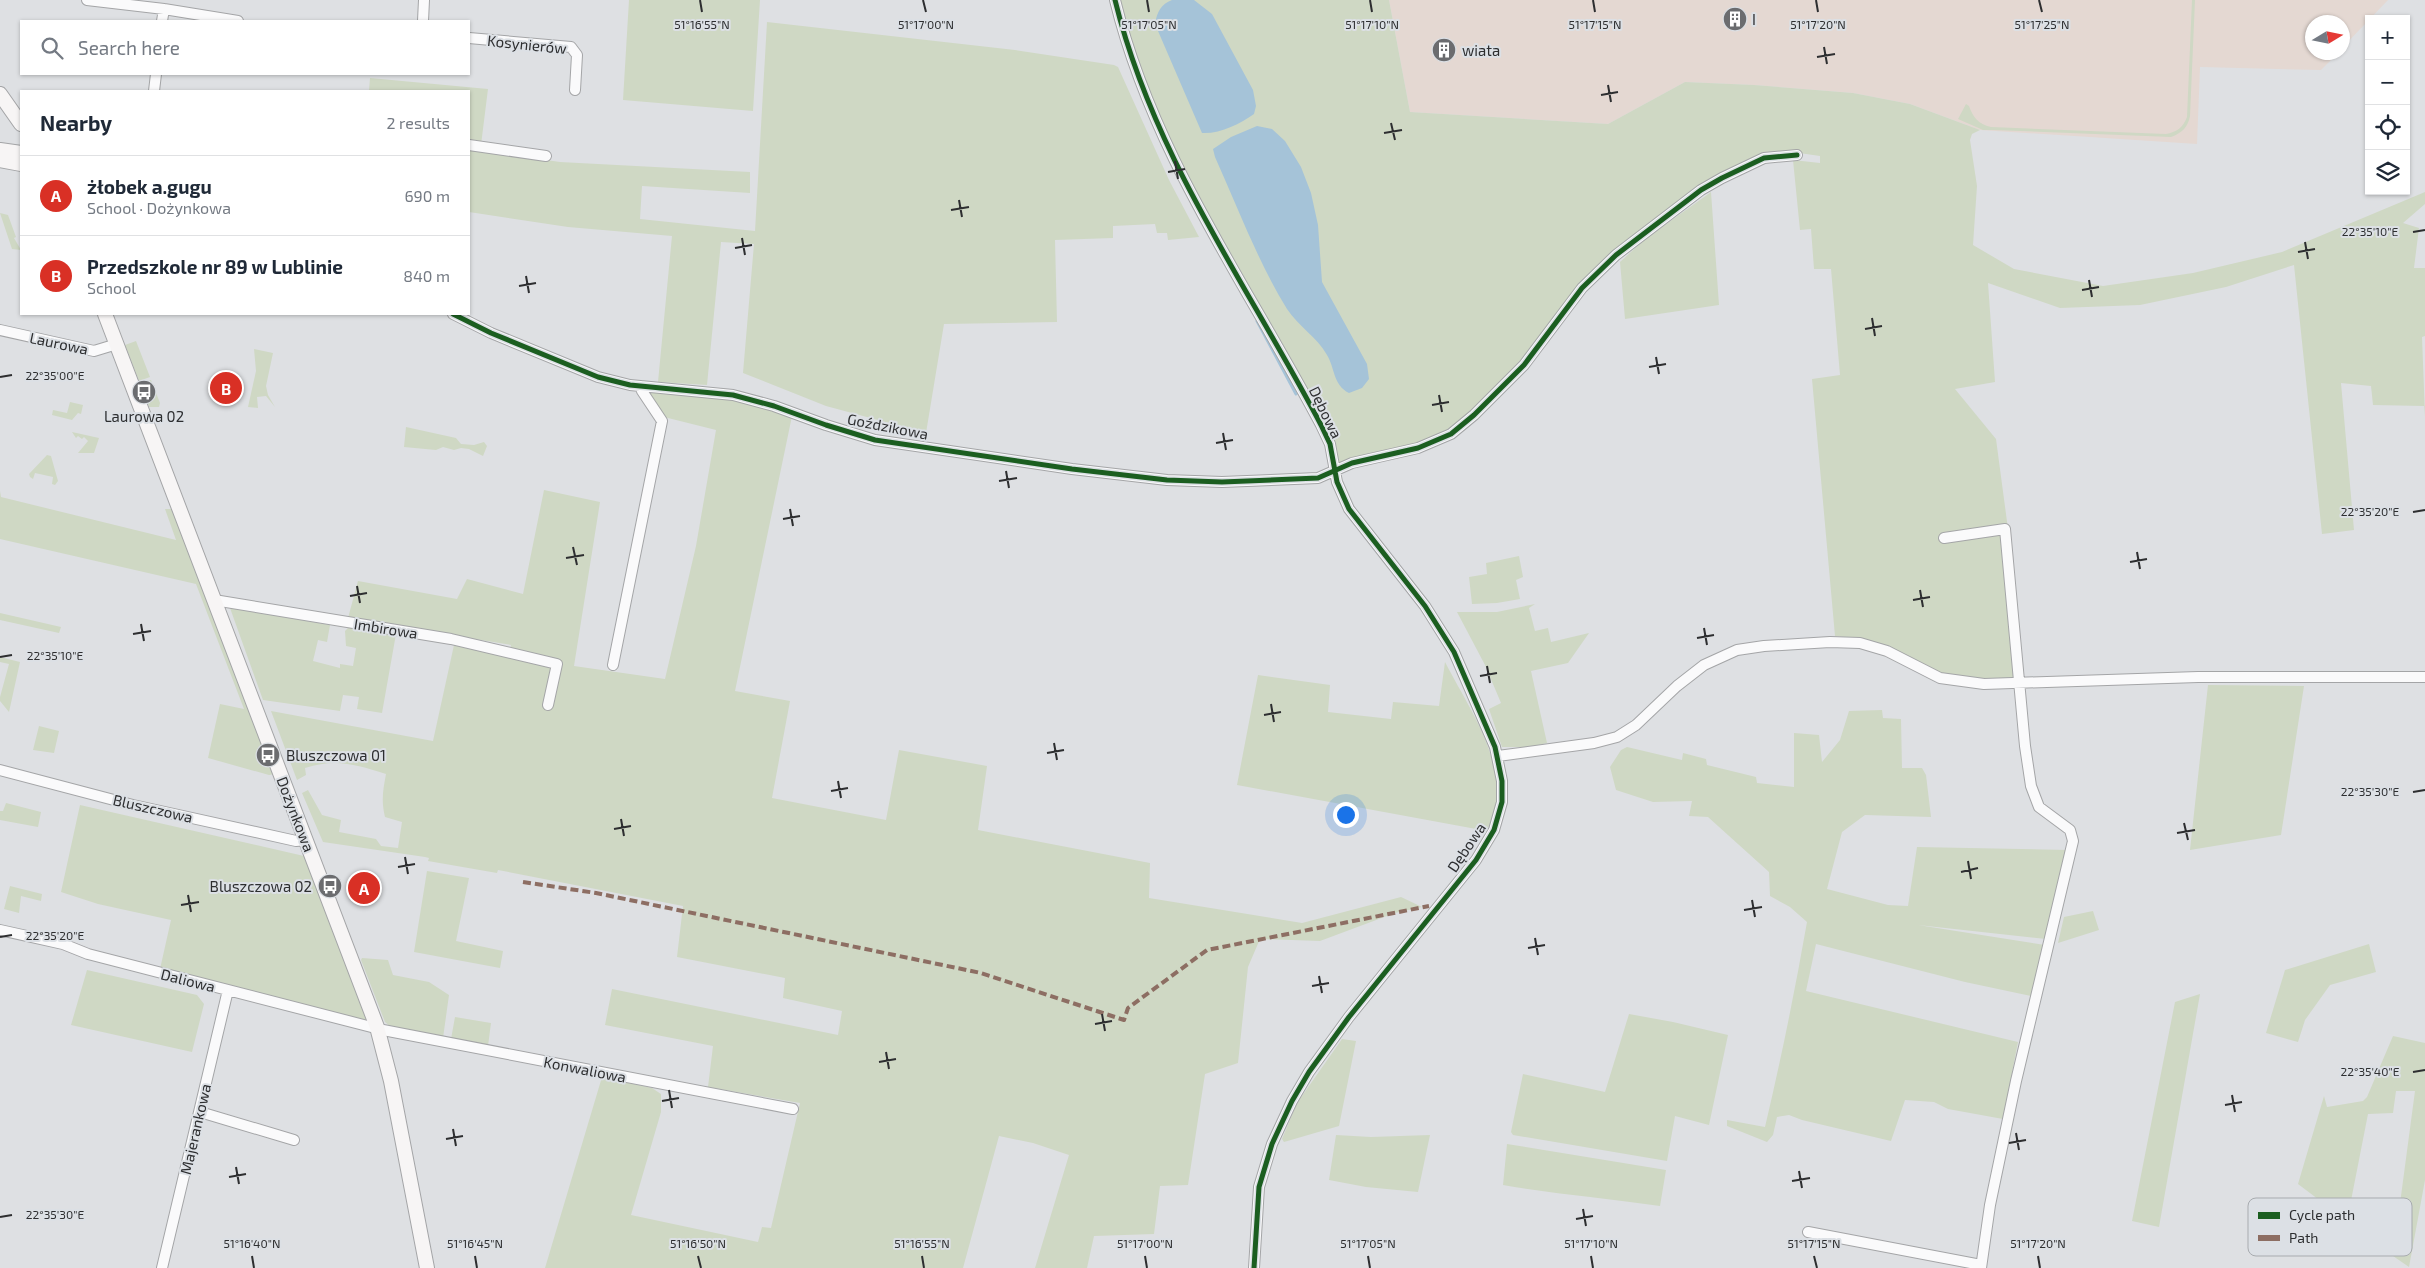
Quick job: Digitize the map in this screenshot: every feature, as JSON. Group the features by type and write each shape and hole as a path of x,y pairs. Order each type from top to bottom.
{"street":[{"path":"87,0 164,9 232,20"},
{"path":"423,20 424,0"},
{"name":"Dębowa","path":"1115,0 1136,74 1166,145 1248,297 1321,425 1330,444 1340,490 1349,509 1425,606 1454,652 1498,756 1502,789 1501,808 1497,823 1479,856 1326,1047 1292,1101 1272,1144 1259,1187 1254,1268"},
{"path":"162,20 164,9"},
{"name":"Kosynierów","path":"470,38 571,47 577,55 575,90"},
{"path":"154,90 156,75"},
{"path":"0,94 20,123"},
{"path":"470,145 546,156"},
{"path":"0,150 20,154"},
{"path":"0,160 20,154"},
{"name":"Goździkowa","path":"455,315 491,333 590,375 641,386 733,395 774,406 875,440 1087,471 1166,480 1222,482 1318,478 1352,462 1433,444 1451,434 1474,415 1524,365 1582,288 1616,255 1701,190 1722,178 1764,158 1797,156"},
{"name":"Dożynkowa","path":"106,315 377,1027 391,1081 427,1268"},
{"name":"Laurowa","path":"0,330 94,350 117,344"},
{"path":"613,664 662,420 642,391 641,386"},
{"path":"1808,1232 1981,1266 1992,1196 2016,1081 2073,846 2070,830 2045,813 2034,797 2027,761 2005,529 1944,538"},
{"name":"Imbirowa","path":"214,600 451,639 557,664 548,705"},
{"path":"1498,756 1594,743 1617,737 1636,725 1698,669 1724,655 1750,647 1830,642 1860,643 1887,651 1946,680 1984,684 2198,677 2425,677"},
{"name":"Bluszczowa","path":"0,770 133,804 296,841 306,840"},
{"name":"Daliowa","path":"0,930 63,944 88,954 377,1027"},
{"name":"Majerankowa","path":"162,1268 228,990"},
{"name":"Konwaliowa","path":"377,1027 793,1109"},
{"path":"200,1112 294,1140"}],"shaded area":[{"path":"1389,0 2388,0 2374,15 2365,15 2365,24 2350,40 2350,15 2305,15 2305,60 2331,60 2321,70 2200,67 2197,144 1980,130 1910,104 1853,93 1754,85 1685,82 1608,124 1410,112"}],"green space":[{"path":"629,0 760,0 753,111 623,100"},
{"path":"1112,0 1389,0 1410,112 1608,124 1685,82 1754,85 1853,93 1910,104 1980,130 1972,134 1970,140 1977,186 1973,245 2014,269 2103,286 2193,273 2282,252 2425,192 2425,204 2403,223 2419,228 2414,268 2425,268 2425,336 2422,337 2425,416 2424,406 2373,405 2371,386 2341,383 2354,530 2322,534 2294,265 2226,287 2140,305 2060,308 1988,283 1995,382 1955,389 1996,439 2008,529 2023,679 1964,679 1947,676 1851,638 1835,636 1812,379 1840,375 1831,269 1814,269 1811,229 1800,230 1793,160 1820,163 1820,156 1785,151 1756,157 1722,178 1616,255 1560,321 1451,434 1381,457 1336,463 1183,175"},
{"path":"2192,0 2195,0 2190,116 2186,126 2175,135 2171,137 1983,130 1958,119 1966,104 1977,120 1991,127 2166,134 2176,131 2187,117"},
{"path":"767,22 1015,50 1114,65 1118,67 1169,180 1199,237 1168,240 1167,233 1157,233 1155,224 1113,226 1113,238 1055,240 1057,322 944,324 926,433 826,406 743,373 754,244 721,242 707,385 658,382 672,236 568,227 470,212 470,149 560,162 750,172 750,193 642,186 640,219 755,231"},
{"path":"370,78 488,89 481,145 470,142 470,90 369,90"},
{"path":"1711,192 1719,305 1625,319 1620,262 1644,240"},
{"path":"0,213 8,215 16,237 14,238 20,250 12,249"},
{"path":"136,341 150,377 139,381 125,345"},
{"path":"254,349 273,353 266,386 268,395 275,407 266,396 257,397 258,408 248,407 256,371"},
{"path":"151,380 160,403 159,407 149,407 145,396 147,394 145,387 142,388 140,384"},
{"path":"649,391 718,396 792,416 735,691 790,701 772,798 886,820 899,750 987,766 978,830 1150,863 1149,898 1302,923 1401,897 1422,907 1395,913 1320,941 1260,939 1248,967 1238,1063 1205,1074 1188,1185 1160,1186 1154,1234 1094,1236 1087,1268 1035,1268 1069,1155 1033,1143 999,1136 963,1268 545,1268 602,1077 652,1088 661,1094 661,1112 631,1215 758,1242 762,1227 771,1228 800,1103 708,1087 713,1046 605,1025 612,989 838,1035 842,1011 783,998 785,978 677,957 683,906 498,870 497,873 428,861 429,858 425,857 323,842 302,793 308,790 322,815 341,820 339,832 376,839 381,846 398,848 402,822 385,817 383,796 386,774 346,764 327,763 305,768 306,775 297,780 271,711 433,741 454,645 509,654 511,645 348,618 358,581 457,599 467,579 523,594 544,490 600,502 574,666 665,679 696,546 716,430 664,417"},
{"path":"70,402 83,405 81,414 78,413 72,420 52,415 53,410 67,413"},
{"path":"406,427 456,438 461,444 474,445 484,442 487,446 483,456 469,449 461,448 454,450 443,447 436,450 404,447"},
{"path":"72,432 99,438 94,453 78,453 88,441 84,437 82,439 78,436 76,438"},
{"path":"47,455 51,456 58,481 55,485 52,484 53,477 35,473 33,479 29,474"},
{"path":"0,491 1,497 176,540 165,509 172,509 276,774 269,775 208,758 220,704 244,709 196,584 0,539"},
{"path":"1519,556 1523,577 1516,580 1520,599 1497,603 1472,604 1469,577 1487,574 1486,563"},
{"path":"1535,604 1529,608 1535,631 1548,628 1551,642 1589,633 1568,663 1531,671 1547,743 1530,747 1502,747 1489,709 1501,703 1485,665 1457,612 1497,612"},
{"path":"230,608 330,625 327,642 318,640 313,661 340,668 340,664 353,666 356,648 346,646 345,631 349,627 396,634 382,713 357,709 359,697 343,695 340,711 263,700"},
{"path":"0,613 61,627 59,633 0,620"},
{"path":"0,657 20,662 9,712 0,701 0,697 9,664 0,662"},
{"path":"1445,662 1482,733 1495,771 1497,790 1495,809 1487,831 1237,785 1258,675 1330,685 1328,712 1391,719 1393,702 1439,706"},
{"path":"2208,685 2304,686 2281,835 2190,850"},
{"path":"1882,710 1883,718 1901,719 1902,768 1922,768 1926,775 1931,817 1865,815 1842,832 1827,889 1888,905 1908,906 1917,847 2069,850 2046,939 1918,925 2045,945 2031,996 1965,982 1816,944 1806,991 2018,1042 2003,1119 1948,1109 1934,1102 1905,1100 1891,1141 1802,1120 1789,1115 1777,1117 1773,1135 1767,1142 1727,1126 1727,1120 1765,1127 1788,1025 1807,922 1790,907 1770,896 1769,872 1708,817 1689,816 1692,801 1653,802 1616,790 1610,767 1621,750 1627,747 1682,760 1683,753 1706,759 1707,765 1756,777 1757,783 1794,787 1794,733 1819,735 1822,762 1840,740 1849,711"},
{"path":"39,726 59,731 54,753 33,750"},
{"path":"6,803 41,812 38,827 0,820 0,811 3,811"},
{"path":"80,805 304,856 369,1023 197,977 160,969 171,920 98,904 61,892"},
{"path":"427,871 469,878 456,941 503,951 500,968 414,952"},
{"path":"10,886 42,894 41,901 21,896 19,913 4,909"},
{"path":"2093,911 2099,930 2058,943 2064,917"},
{"path":"2369,944 2376,972 2330,985 2305,1020 2298,1042 2266,1033 2285,970"},
{"path":"362,958 388,960 393,975 429,982 449,995 443,1038 392,1028 385,1022 361,960"},
{"path":"87,970 197,995 204,1004 192,1052 71,1025"},
{"path":"2200,994 2159,1227 2132,1221 2175,1002"},
{"path":"1629,1014 1728,1035 1709,1125 1675,1116 1667,1161 1513,1135 1511,1132 1523,1074 1605,1092"},
{"path":"455,1017 491,1023 488,1046 451,1039"},
{"path":"2393,1036 2425,1043 2425,1180 2412,1251 2412,1198 2401,1198 2415,1091 2396,1091 2393,1113 2368,1114 2352,1198 2317,1198 2298,1184 2324,1096 2327,1107 2363,1101 2367,1097"},
{"path":"1342,1039 1356,1041 1339,1126 1284,1142 1282,1139 1297,1103"},
{"path":"1336,1135 1371,1137 1430,1135 1418,1192 1366,1187 1329,1180"},
{"path":"1507,1144 1666,1170 1660,1206 1503,1185"},
{"path":"2393,1256 2411,1256 2409,1267"}],"water":[{"path":"1172,0 1194,0 1212,14 1253,90 1256,106 1254,114 1230,128 1202,133 1155,24 1160,9"},
{"path":"1257,126 1272,129 1285,141 1301,167 1311,193 1318,225 1322,282 1367,364 1369,379 1362,388 1349,393 1337,381 1330,360 1323,349 1287,309 1258,254 1215,157 1213,149 1231,137"}],"waterway":[{"path":"1257,321 1296,394"}],"marked path":[{"path":"523,882 596,893 981,973 1124,1020 1128,1008 1207,950 1429,906"}],"cycle path":[{"path":"1115,0 1132,57 1153,112 1177,166 1204,218 1321,425 1330,444 1337,482 1349,509 1425,606 1454,652 1495,747 1502,781 1502,802 1494,830 1476,860 1349,1017 1309,1072 1292,1101 1272,1144 1259,1187 1254,1268"},
{"path":"455,315 491,333 598,377 630,385 733,395 774,406 875,440 1072,469 1167,480 1222,482 1318,478 1352,463 1418,448 1451,434 1474,415 1524,365 1582,288 1616,255 1701,190 1722,178 1764,158 1797,155"}],"place":[{"name":"I","path":"1735,19"},
{"name":"wiata","path":"1444,50"},
{"name":"Przedszkole nr 89 w Lublinie","path":"226,388"},
{"name":"Laurowa 02","path":"144,392"},
{"name":"Bluszczowa 01","path":"268,755"},
{"name":"Bluszczowa 02","path":"330,886"},
{"name":"żłobek a.gugu","path":"364,888"}]}
